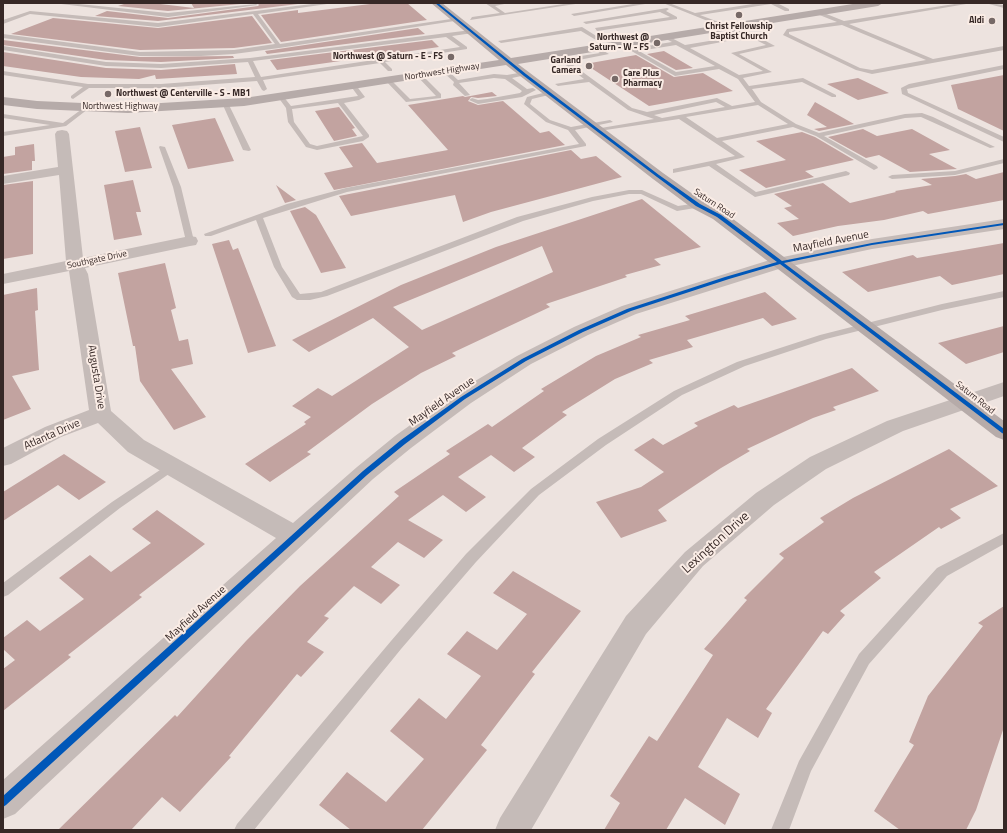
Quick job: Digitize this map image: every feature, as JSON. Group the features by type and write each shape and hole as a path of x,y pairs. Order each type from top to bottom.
{"main road":[{"name":"Saturn Road","path":"436,3 500,54 512,57"},
{"name":"Saturn Road","path":"452,3 501,41 524,74 571,93"},
{"name":"Northwest Highway","path":"3,90 73,97 127,99 182,97 353,85 389,75 419,75 445,72 598,37 830,3"},
{"name":"Northwest Highway","path":"512,57 525,59 598,37 623,44 878,3"},
{"path":"458,20 472,18"},
{"name":"Northwest Highway","path":"3,101 86,108 156,108 225,103 268,91 389,75 500,54"},
{"path":"525,59 536,68"},
{"name":"Saturn Road","path":"551,86 605,126 698,205 719,216 779,263 965,401 1004,432"},
{"name":"Saturn Road","path":"596,111 605,126 630,136"},
{"name":"Saturn Road","path":"671,167 714,204 719,216"}],"street":[{"name":"Augusta Drive","path":"63,130 65,170 75,265 79,274 101,414 136,446 296,536"},
{"path":"3,180 65,170"},
{"name":"Mayfield Avenue","path":"3,802 365,473 403,442 463,398 524,360 581,330 629,310 727,278 779,263 872,244 1004,224"},
{"name":"Southgate Drive","path":"3,279 190,241"},
{"name":"Lexington Drive","path":"512,830 636,625 694,558 765,499 818,463 895,426 1004,389"},
{"name":"Atlanta Drive","path":"3,458 53,432 101,414"}],"lane":[{"path":"56,3 168,16 265,4"},
{"path":"89,8 101,3"},
{"path":"3,22 30,12 134,24 158,25 332,3"},
{"path":"489,4 508,3"},
{"path":"472,18 580,3"},
{"path":"574,14 649,3"},
{"path":"665,3 713,21 740,33 742,36 760,40 772,46 734,53 769,72 739,77"},
{"path":"695,15 769,3"},
{"path":"773,3 787,10"},
{"path":"970,3 787,31 786,35 858,69 872,72 1004,48"},
{"path":"991,3 1004,7"},
{"path":"489,4 504,14"},
{"path":"561,6 586,22 598,37 606,54 568,60 565,62 630,109 662,120"},
{"path":"586,22 676,8"},
{"path":"501,41 582,29 598,37 674,18 661,10"},
{"path":"255,13 279,46"},
{"path":"819,13 932,61"},
{"path":"3,36 140,54 214,53 279,46 458,20"},
{"path":"3,48 106,64 160,66 250,60 471,32"},
{"path":"3,73 88,86 161,86 268,91 381,61 465,48 447,35"},
{"path":"685,47 739,38 742,36"},
{"path":"666,37 739,77 759,102 794,125 818,135 874,168"},
{"path":"635,50 678,43"},
{"path":"623,44 675,74 721,67"},
{"path":"250,60 268,91 289,108 291,122 308,146 317,148 363,139 367,136 340,102"},
{"path":"381,61 389,75 410,102 439,97 439,95 419,75"},
{"path":"1004,67 910,85 904,88 905,94 1004,140"},
{"path":"445,72 457,82 455,84 470,98 478,102 522,95 526,91 589,80"},
{"path":"457,82 494,76 507,77 524,74"},
{"path":"507,77 526,91"},
{"path":"748,88 803,80 834,96"},
{"path":"289,108 340,102 362,97 353,85"},
{"path":"73,97 88,86"},
{"path":"551,86 529,98 527,104 548,121 570,129 662,120 759,102"},
{"path":"645,114 717,100 730,107"},
{"path":"225,103 246,150"},
{"path":"3,141 48,134 63,130 86,108"},
{"path":"818,135 906,116 922,115 992,147"},
{"path":"3,116 63,130"},
{"path":"671,167 711,164 741,157 718,140 680,116"},
{"path":"718,140 794,125"},
{"path":"208,234 260,218 290,206 346,190 584,145 570,129"},
{"path":"3,134 63,130"},
{"path":"162,147 177,187 190,241"},
{"path":"892,177 955,173 1004,161"},
{"path":"711,164 755,195 846,173"},
{"path":"260,218 278,267 293,291 297,297 310,297 324,294 520,219 592,199 629,192 642,192 677,209 698,205"},
{"path":"243,830 391,651 471,558 535,492 602,442 678,393 741,364 823,337 942,307 1004,294"},
{"path":"3,591 116,505 172,466"},
{"path":"780,830 805,767 864,659 942,572 1004,538"}],"building":[{"path":"127,3 152,3 194,8 191,3 251,3 168,11 118,6"},
{"path":"257,3 298,4 158,21 95,16 107,11 168,18 258,6 259,5"},
{"path":"378,3 407,3 427,20 281,42 261,15 298,10 298,13"},
{"path":"252,16 272,43 234,48 140,50 11,34 53,18 158,28"},
{"path":"418,28 425,34 267,54 265,51"},
{"path":"3,40 140,57 233,56 234,58 161,62 106,60 3,45"},
{"path":"432,40 439,47 277,70 270,60"},
{"path":"664,51 693,68 676,70 647,54"},
{"path":"3,52 106,68 161,70 235,64 237,74 156,79 155,75 139,79 81,77 3,66"},
{"path":"636,55 674,77 703,73 733,91 649,106 585,64"},
{"path":"1004,75 1004,131 958,109 951,85"},
{"path":"858,78 889,93 858,100 827,84"},
{"path":"492,92 497,96 478,98 471,97 468,101 478,105 503,101 540,133 549,131 565,145 334,190 324,173 353,167 339,147 362,143 377,163 448,150 408,105"},
{"path":"815,102 854,124 819,131 814,129 827,127 807,115"},
{"path":"339,107 355,128 352,129 357,136 334,141 315,111"},
{"path":"215,118 234,161 188,169 172,125"},
{"path":"140,127 152,168 125,172 115,131"},
{"path":"863,129 877,136 912,129 950,150 929,154 957,169 910,172 879,155 866,158 828,137"},
{"path":"802,132 815,137 854,160 805,171 814,177 766,188 739,170 786,160 756,141"},
{"path":"34,144 35,161 32,161 32,170 3,174 3,157 15,155 15,147"},
{"path":"571,150 581,159 596,156 622,177 491,212 463,222 455,195 351,216 339,196"},
{"path":"1004,172 1004,200 928,214 923,211 884,220 838,226 793,236 777,223 799,219 784,208 792,206 774,194 823,183 850,203 896,192 895,191 932,185 921,179 966,174 976,179"},
{"path":"133,180 141,212 136,212 142,235 114,240 104,185"},
{"path":"33,181 33,254 3,259 3,185"},
{"path":"276,185 296,200 285,203"},
{"path":"642,199 701,247 654,259 661,265 625,275 627,277 546,304 550,307 452,353 456,356 421,373 372,404 307,452 311,454 270,482 245,464 306,424 304,422 311,417 292,406 318,388 332,396 409,347 373,318 309,352 292,340 401,285 496,247","holes":["542,246 553,272 422,330 393,307"]},
{"path":"305,207 316,215 346,268 321,273 290,211"},
{"path":"229,240 233,250 238,248 276,346 248,353 212,244"},
{"path":"1004,243 1004,274 952,285 940,276 868,292 842,272 913,255 917,258"},
{"path":"165,263 176,308 171,310 179,341 188,339 193,364 171,369 206,417 174,430 140,381 135,346 133,346 118,273"},
{"path":"37,288 38,310 35,311 39,370 12,376 31,409 3,420 3,295"},
{"path":"765,292 797,319 772,326 763,318 687,340 693,347 649,360 653,363 615,379 562,412 567,415 522,448 535,457 514,472 491,455 458,477 486,497 466,512 443,495 408,520 443,540 424,558 398,542 371,567 400,585 381,604 354,586 324,616 329,618 307,642 324,652 301,677 297,674 229,756 231,757 180,812 162,797 131,830 58,830 175,715 177,717 246,641 300,586 399,496 394,492 450,454 446,451 488,424 492,427 544,391 541,389 596,356 641,337 638,335 690,320 685,316"},
{"path":"1004,326 1004,352 966,364 938,343"},
{"path":"852,368 879,391 833,407 836,410 813,418 747,449 750,451 721,468 658,510 667,521 621,538 596,502 641,487 664,472 634,450 653,438 663,445 698,426 694,423 734,405 738,408"},
{"path":"949,449 998,486 950,509 961,518 941,529 939,527 874,572 881,578 840,611 845,615 828,634 823,631 766,709 772,713 758,738 727,718 698,767 740,794 725,825 685,798 666,830 604,830 620,803 610,796 649,736 657,741 713,655 704,649 747,600 744,598 784,558 779,554 824,522 820,518 853,498"},
{"path":"64,454 106,482 79,500 58,485 3,521 3,492"},
{"path":"157,510 205,544 139,595 142,597 68,655 71,657 3,711 3,669 15,660 3,649 3,638 27,620 40,631 84,599 59,578 90,555 111,572 151,543 132,529"},
{"path":"513,571 581,611 532,672 535,674 481,745 487,750 422,830 351,830 319,805 347,772 386,802 424,759 390,731 419,698 446,719 481,676 447,654 467,631 497,650 527,614 493,593"},
{"path":"1004,606 1004,727 976,810 966,830 900,830 874,811 914,745 909,742 928,696 983,626 978,623"}],"cycle path":[{"path":"436,3 525,75 658,176 698,205 719,216 1004,432"},
{"path":"3,802 365,473 403,442 463,398 524,360 581,331 629,310 727,278 779,263 872,244 1004,224"}],"place":[{"name":"Christ Fellowship Baptist Church","path":"739,15"},
{"name":"Aldi","path":"992,21"},
{"name":"Northwest @ Saturn - W - FS","path":"657,43"},
{"name":"Northwest @ Saturn - E - FS","path":"451,57"},
{"name":"Garland Camera","path":"589,66"},
{"name":"Care Plus Pharmacy","path":"615,79"},
{"name":"Northwest @ Centerville - S - MB1","path":"108,94"}]}
